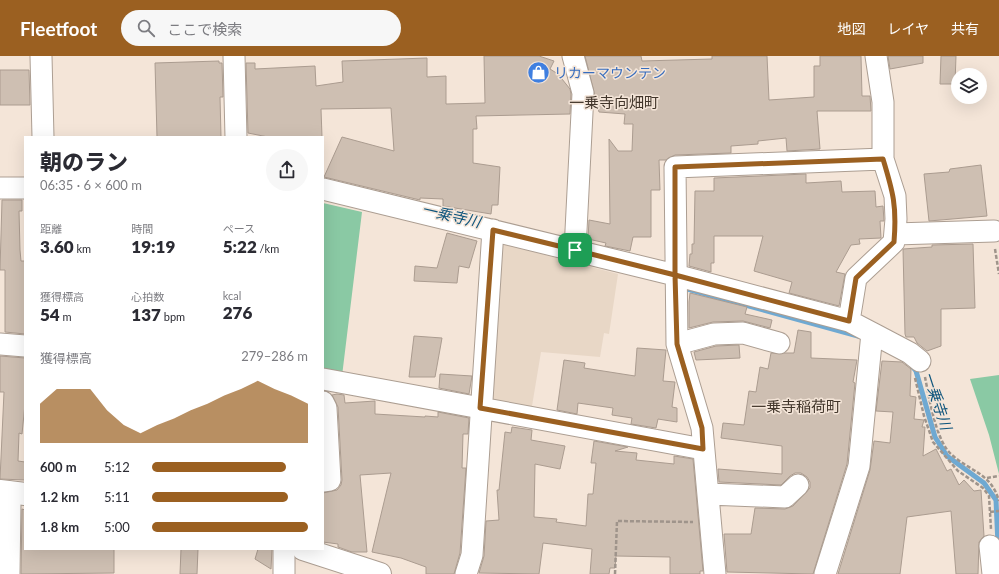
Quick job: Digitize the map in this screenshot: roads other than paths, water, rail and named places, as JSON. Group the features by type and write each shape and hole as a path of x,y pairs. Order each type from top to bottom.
{"main road":[{"path":"310,550 369,572"}],"street":[{"path":"41,56 43,136"},
{"path":"234,56 236,136"},
{"path":"573,56 583,93 575,250"},
{"path":"849,321 856,278 894,242 895,234 896,219 894,196 883,159 883,102 876,56"},
{"path":"715,574 712,522 703,449 702,428 677,344 675,275 675,167 883,159"},
{"path":"0,188 24,188"},
{"path":"324,189 675,275 849,321 910,352 923,369"},
{"path":"466,574 472,555 480,408 493,230"},
{"path":"895,234 994,231"},
{"path":"677,344 714,334 743,333 779,342"},
{"path":"826,574 859,466 872,333"},
{"path":"0,344 24,346"},
{"path":"324,379 703,449"},
{"path":"324,404 326,408 330,480 324,481"},
{"path":"708,494 785,497 798,485"},
{"path":"9,574 11,492"},
{"path":"990,546 994,574"},
{"path":"284,550 284,574"}],"waterway":[{"name":"一乗寺川","path":"680,287 858,336"},
{"name":"一乗寺川","path":"911,365 916,371 935,437 947,456 984,483 996,500 998,545"}],"place":[{"name":"リカーマウンテン","path":"539,73"}],"district":[{"name":"一乗寺向畑町","path":"614,103"},
{"name":"一乗寺稲荷町","path":"796,407"}]}
